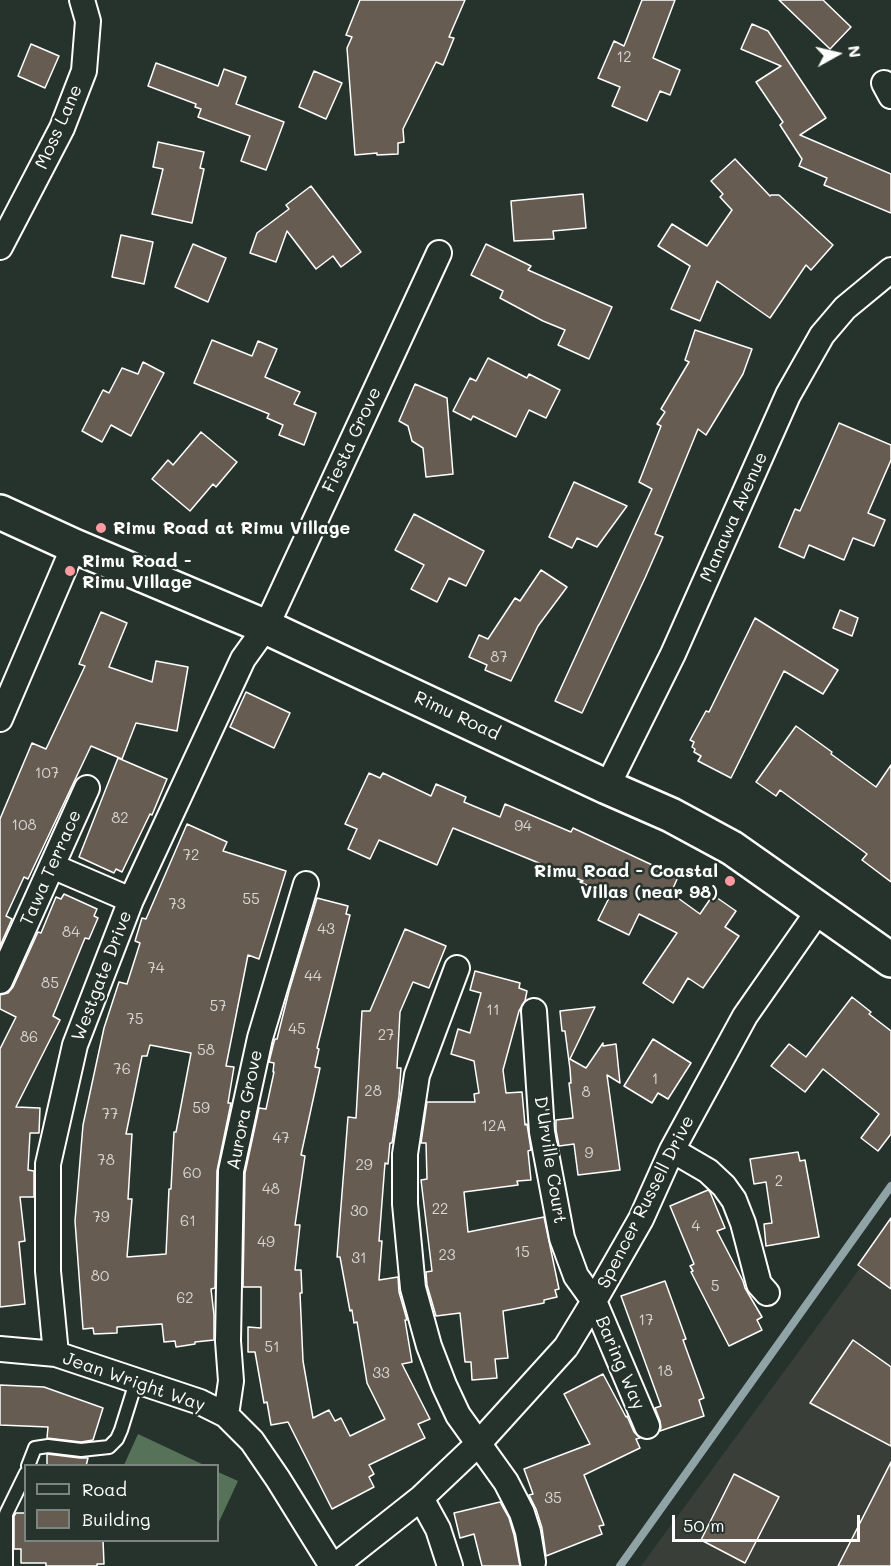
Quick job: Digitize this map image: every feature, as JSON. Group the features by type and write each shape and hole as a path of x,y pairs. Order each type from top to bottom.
{"main road":[{"name":"Rimu Road","path":"0,512 74,546 266,627 671,815 732,848 891,960"}],"street":[{"name":"Moss Lane","path":"0,247 62,128 84,70 88,21 82,0"},
{"name":"Fiesta Grove","path":"266,627 439,253"},
{"name":"Manawa Avenue","path":"607,787 673,654 788,395 822,335 845,308 891,270"},
{"path":"0,719 74,546"},
{"name":"Westgate Drive","path":"56,1354 48,1271 48,1164 75,1045 131,900 243,659 266,627"},
{"name":"Tawa Terrace","path":"0,981 87,788"},
{"path":"52,866 131,900"},
{"name":"Aurora Grove","path":"226,1416 231,1381 228,1341 231,1171 260,1038 306,884"},
{"name":"Spencer Russell Drive","path":"334,1566 421,1498 479,1443 566,1347 641,1219 672,1150 745,1016 819,910"},
{"path":"458,968 417,1075 405,1154 405,1204 413,1288 429,1346 444,1385 458,1415 506,1482 522,1513 533,1562"},
{"name":"D'Urville Court","path":"534,1011 542,1132 562,1238 576,1276 594,1301"},
{"path":"672,1150 708,1171 724,1186 734,1200 743,1223 759,1284 767,1293"},
{"name":"Baring Way","path":"594,1301 646,1426"},
{"name":"Jean Wright Way","path":"0,1349 56,1354 200,1402 226,1416 252,1441 334,1566"},
{"path":"421,1498 438,1529 450,1566"}],"lane":[{"path":"29,1464 35,1448 48,1446 81,1450 109,1447 117,1439 121,1430 136,1382"},
{"path":"6,1566 6,1514 24,1477"}],"shaded area":[{"path":"891,1226 891,1566 641,1566"}],"green space":[{"path":"138,1434 202,1464 124,1464"},
{"path":"219,1472 238,1481 219,1522"}],"building":[{"path":"360,0 465,0 449,37 454,38 443,65 436,62 403,129 404,142 398,143 398,154 355,155 347,48 352,37 346,35"},
{"path":"642,0 675,0 653,58 680,70 670,95 660,91 647,121 612,106 620,87 598,78 614,41 624,46"},
{"path":"779,0 823,0 851,27 830,49"},
{"path":"752,24 768,31 826,118 800,135 891,174 891,213 824,185 827,178 799,166 802,159 780,125 783,122 756,82 781,66 741,49"},
{"path":"31,44 59,56 45,88 18,76"},
{"path":"156,63 218,86 224,69 246,77 236,104 284,122 266,170 241,161 250,136 198,117 201,109 195,107 196,104 148,86"},
{"path":"314,71 342,83 326,119 299,107"},
{"path":"158,142 204,152 200,168 204,169 192,223 152,214 163,169 153,167"},
{"path":"735,159 770,196 779,195 833,245 811,270 806,265 770,318 717,281 700,321 671,309 690,266 658,246 672,224 707,246 732,210 720,197 723,194 711,181"},
{"path":"311,186 361,252 341,267 333,256 316,269 287,231 276,262 250,253 257,233 289,209 286,205"},
{"path":"583,194 586,228 553,231 554,239 514,241 511,201"},
{"path":"121,235 153,242 144,284 112,277"},
{"path":"193,244 226,258 208,302 175,287"},
{"path":"486,244 531,266 528,270 612,307 589,359 558,345 565,330 500,298 503,291 471,275"},
{"path":"695,330 752,349 743,374 706,435 698,429 655,534 663,537 582,713 555,701 652,489 639,482 661,426 657,424 665,412 661,409 689,362 685,360"},
{"path":"212,340 252,356 258,341 277,349 265,377 300,392 294,404 316,413 304,445 279,435 283,425 267,418 269,414 194,383"},
{"path":"488,358 527,378 529,374 560,390 546,418 529,410 516,437 473,416 471,420 453,411 470,378 476,381"},
{"path":"143,362 164,373 131,436 111,425 102,442 82,431 103,390 109,393 122,368 138,374"},
{"path":"415,384 447,398 453,474 426,477 423,448 412,441 408,426 399,421"},
{"path":"839,423 891,445 891,460 868,513 885,520 874,546 853,538 844,560 809,545 804,558 779,547 795,509 800,511"},
{"path":"201,432 237,462 216,487 213,484 190,511 152,479 168,460 173,465"},
{"path":"574,482 627,506 597,547 577,538 572,548 549,537"},
{"path":"414,514 484,551 466,586 449,578 437,602 411,589 424,565 395,550"},
{"path":"541,570 567,587 538,626 511,681 485,670 487,665 469,657 479,635 488,639 515,598 520,601"},
{"path":"840,610 858,618 852,636 833,628"},
{"path":"101,612 127,623 109,667 152,682 156,661 188,667 177,731 136,723 122,759 91,746 28,879 24,877 6,916 12,919 0,946 0,819 32,743 46,749 85,666 79,664"},
{"path":"755,618 838,670 823,694 784,671 731,778 698,761 701,756 694,752 695,749 692,747 694,742 690,740 706,711 709,712"},
{"path":"246,692 290,713 274,748 230,727"},
{"path":"796,726 876,787 891,765 891,882 862,860 867,854 780,790 776,796 756,782"},
{"path":"118,758 167,779 152,815 150,814 122,872 116,869 114,873 79,857"},
{"path":"369,773 380,778 383,773 431,796 436,784 466,797 464,802 500,817 505,804 571,832 573,828 678,877 671,893 700,914 713,895 736,911 725,927 739,936 703,988 688,978 673,1003 643,983 677,933 639,914 629,935 598,920 610,896 580,882 583,881 453,828 437,865 379,840 370,859 348,849 357,829 345,824"},
{"path":"187,824 227,842 223,851 286,871 259,959 248,955 226,1066 234,1067 228,1103 231,1103 217,1171 215,1288 211,1289 214,1340 176,1347 175,1341 164,1342 162,1324 117,1327 117,1333 94,1334 93,1328 83,1329 75,1221 83,1125 104,1028 119,982 127,984 140,943 135,941 142,918 146,919","holes":["150,1045 191,1053 176,1132 174,1132 166,1254 127,1257 132,1199 128,1199 132,1134 126,1134 142,1056 147,1056"]},
{"path":"64,894 97,909 94,916 98,918 89,939 85,938 53,1016 60,1020 16,1107 40,1108 39,1133 30,1133 28,1170 34,1171 34,1197 20,1197 25,1241 19,1242 25,1304 0,1307 0,1049 16,1017 0,1009 0,995 8,993 13,987 38,932 41,933 56,897 61,899"},
{"path":"317,898 348,906 346,914 350,915 317,1048 319,1049 315,1067 320,1068 301,1155 305,1156 295,1225 300,1225 295,1270 301,1270 303,1361 313,1418 329,1410 335,1421 341,1418 350,1436 385,1419 367,1383 357,1322 354,1323 352,1310 350,1311 340,1257 337,1257 348,1117 356,1118 362,1011 370,1011 405,929 446,946 429,988 413,982 400,1012 397,1068 401,1068 399,1096 388,1164 385,1163 379,1241 382,1241 379,1280 398,1277 399,1292 407,1320 405,1320 412,1362 402,1364 430,1419 418,1424 425,1438 369,1465 374,1474 369,1477 374,1487 332,1509 288,1422 271,1425 267,1402 264,1403 255,1352 248,1352 248,1327 261,1328 261,1287 243,1287 245,1173 259,1108 266,1109 274,1072 274,1063 269,1062 274,1042 277,1039"},
{"path":"475,971 520,983 519,988 527,991 525,1001 519,1011 503,1070 506,1093 522,1092 525,1125 527,1124 531,1150 528,1151 531,1180 517,1181 518,1185 464,1192 468,1232 544,1217 559,1289 555,1290 557,1297 544,1300 544,1303 503,1311 508,1358 495,1359 497,1378 472,1380 471,1362 465,1362 460,1313 436,1316 427,1285 426,1272 432,1271 421,1180 427,1179 426,1143 421,1143 427,1102 475,1102 474,1094 479,1093 474,1061 451,1054 458,1029 470,1033 481,993 470,990"},
{"path":"852,997 891,1031 891,1134 878,1151 861,1138 879,1114 823,1069 805,1092 771,1066 789,1044 806,1057"},
{"path":"595,1007 570,1059 586,1068 603,1043 603,1046 616,1044 620,1083 607,1075 620,1170 578,1175 574,1144 559,1146 556,1130 556,1120 573,1118 569,1083 571,1083 570,1069 560,1011"},
{"path":"653,1039 691,1063 668,1099 658,1093 652,1103 624,1086"},
{"path":"798,1152 800,1161 805,1160 819,1237 766,1246 764,1224 772,1223 766,1182 754,1184 750,1159"},
{"path":"708,1190 725,1228 717,1231 762,1317 757,1320 762,1330 729,1346 691,1272 693,1271 690,1266 694,1264 670,1206"},
{"path":"891,1218 891,1289 858,1265"},
{"path":"665,1281 704,1398 699,1400 704,1416 660,1431 660,1421 655,1408 661,1406 621,1296"},
{"path":"853,1340 891,1367 891,1446 810,1403"},
{"path":"603,1374 634,1432 640,1438 636,1439 640,1448 584,1475 604,1525 599,1526 602,1534 546,1556 542,1528 529,1495 533,1494 524,1469 590,1444 564,1394"},
{"path":"0,1385 44,1387 103,1408 93,1440 81,1442 47,1438 48,1427 0,1425"},
{"path":"47,1454 88,1458 86,1464 47,1464"},
{"path":"891,1462 891,1566 838,1566"},
{"path":"734,1474 779,1497 745,1563 701,1540"},
{"path":"500,1502 509,1518 520,1566 482,1566 474,1534 460,1538 454,1513"},
{"path":"16,1513 24,1513 24,1542 103,1542 104,1564 46,1566 46,1563 21,1563 21,1549 14,1549 14,1516"}],"waterway":[{"path":"620,1566 891,1186"}],"place":[{"name":"Rimu Road at Rimu Village","path":"101,528"},
{"name":"Rimu Road - Rimu Village","path":"70,571"},
{"name":"Rimu Road - Coastal Villas (near 98)","path":"730,881"}]}
